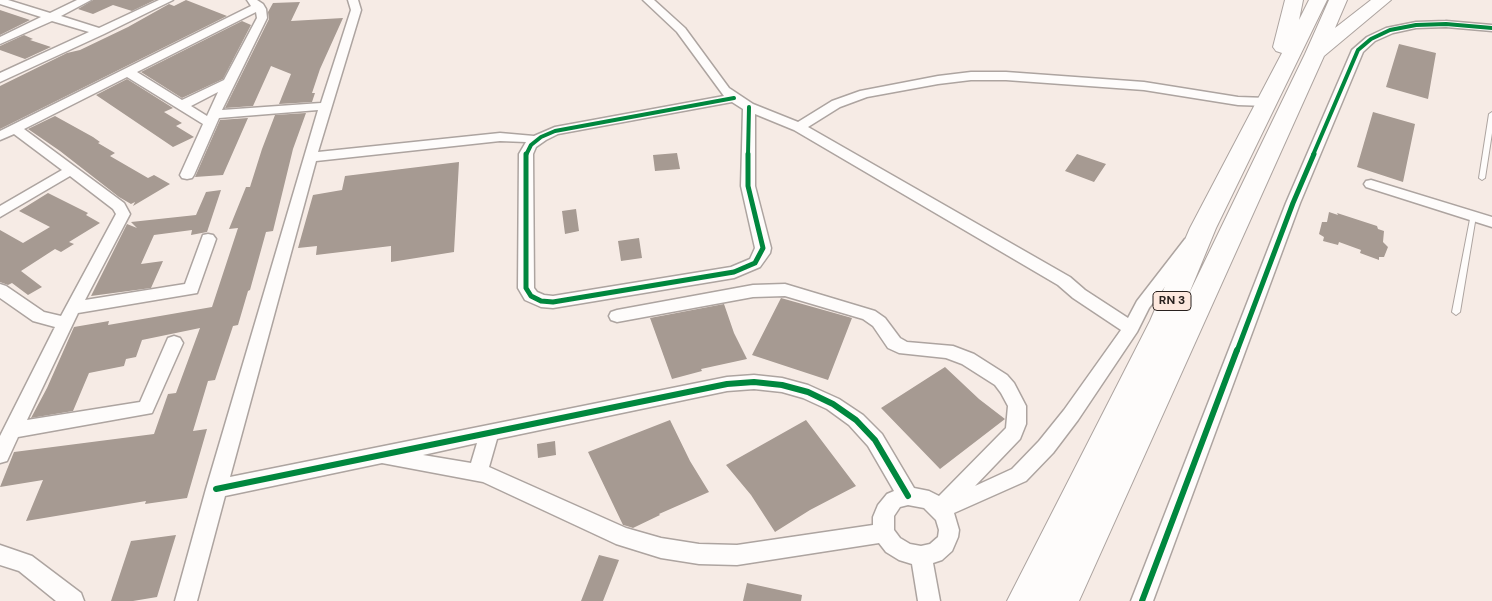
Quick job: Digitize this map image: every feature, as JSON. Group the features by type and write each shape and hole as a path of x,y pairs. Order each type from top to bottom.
{"highway":[{"path":"1271,94 1294,0"},
{"name":"RN 3","path":"1026,601 1164,321 1203,228 1318,0"},
{"name":"RN 3","path":"1060,601 1315,54 1338,0"},
{"path":"1315,54 1382,0"}],"street":[{"path":"0,41 86,0"},
{"path":"0,78 168,0"},
{"path":"186,601 310,157 356,10 353,0"},
{"path":"648,0 681,30 725,91 734,98 750,107 800,127 1064,281 1131,328"},
{"path":"3,2 100,32"},
{"path":"5,132 128,72 255,3 262,13 262,18 229,82 187,175"},
{"path":"1142,601 1293,203 1358,50 1371,39 1390,30 1416,25 1446,24 1492,28"},
{"path":"128,72 182,105 212,119 325,106"},
{"path":"800,127 836,104 864,94 938,80 971,76 1006,76 1144,86 1238,101 1271,94"},
{"path":"182,105 229,82"},
{"path":"310,157 500,138 535,140 555,131 734,98"},
{"path":"535,140 526,154 526,288 536,299 553,302 734,272 755,263 763,248 748,186 750,107"},
{"path":"0,455 65,323 123,214 119,206 71,170 5,132"},
{"path":"0,212 71,170"},
{"path":"1371,184 1492,222"},
{"path":"940,508 988,490 1019,475 1046,448 1131,328 1143,305 1182,252 1203,228"},
{"path":"74,308 191,289 208,239"},
{"path":"617,316 753,291 785,290 869,315 879,322 894,343 905,348 946,351 968,359 1001,380 1008,388 1017,406 1017,424 1013,433 940,508"},
{"path":"2,296 39,317 65,323"},
{"path":"12,430 146,408 174,343"},
{"path":"216,489 727,384 754,382 782,385 808,392 833,404 856,420 875,440 908,496"},
{"path":"477,473 490,433"},
{"path":"378,456 477,473 502,481 623,537 661,548 690,553 737,555 884,532"},
{"path":"908,496 928,500 940,508 948,522 948,537 945,544 935,553 913,556 899,550 884,532 883,518 889,505 901,497 908,496"},
{"path":"0,556 25,563 73,601"},
{"path":"921,556 929,601"}],"lane":[{"path":"1482,178 1492,114"},
{"path":"1456,312 1473,216"}],"building":[{"path":"93,0 155,0 132,11 113,5 93,14 78,9"},
{"path":"186,0 227,16 0,129 0,86 67,53 80,50 128,27 169,4 174,6"},
{"path":"300,2 291,21 343,18 320,69 312,93 315,93 312,102 279,104 291,74 271,66 253,106 225,108 269,19 268,12 273,3"},
{"path":"0,10 30,20 0,35"},
{"path":"242,21 251,25 223,79 182,98 141,72"},
{"path":"24,35 33,39 30,40 51,47 25,59 0,50 0,46"},
{"path":"1399,44 1436,53 1428,99 1386,87"},
{"path":"127,79 173,108 164,112 182,123 176,126 194,137 173,147 96,95"},
{"path":"1373,112 1415,124 1403,182 1357,167"},
{"path":"306,113 293,149 273,231 266,232 238,325 233,326 215,380 208,381 193,431 207,429 187,498 145,504 146,501 26,521 43,480 0,487 14,452 154,434 168,394 176,393 200,328 142,340 136,357 126,359 124,366 89,373 73,411 31,418 47,388 74,327 109,321 108,325 212,307 238,228 229,229 246,187 250,187 275,115"},
{"path":"55,116 93,137 100,142 98,143 115,153 110,156 148,178 154,175 170,184 133,206 135,202 131,204 119,197 60,151 28,129"},
{"path":"248,118 223,175 195,177 220,120"},
{"path":"677,153 680,169 655,171 653,155"},
{"path":"1077,154 1106,164 1094,182 1065,171"},
{"path":"459,162 454,252 391,262 391,246 316,255 317,246 298,248 313,195 342,190 345,176"},
{"path":"221,190 207,232 191,235 192,230 154,235 141,264 163,261 151,288 91,296 127,224 137,228 131,222 196,215 206,192"},
{"path":"48,193 88,213 86,215 100,223 69,242 74,244 61,252 55,249 21,271 42,287 28,295 12,283 8,285 0,282 0,230 23,243 50,227 19,211"},
{"path":"576,209 579,231 565,234 562,211"},
{"path":"1329,212 1377,226 1378,229 1384,231 1383,242 1388,247 1384,257 1379,257 1379,260 1360,253 1361,250 1339,242 1338,245 1323,241 1324,237 1319,234 1322,222 1327,222"},
{"path":"639,238 642,258 621,261 618,241"},
{"path":"781,298 852,318 828,380 752,355"},
{"path":"724,304 734,333 747,359 701,369 702,371 672,379 650,318"},
{"path":"945,367 979,399 1005,419 940,469 881,408"},
{"path":"670,420 690,461 709,492 659,514 633,528 623,525 588,452"},
{"path":"806,420 856,486 810,510 775,532 751,495 726,465"},
{"path":"555,441 556,455 538,458 537,444"},
{"path":"176,535 157,597 133,601 111,601 131,541"},
{"path":"599,555 619,560 603,601 581,601"},
{"path":"747,583 802,595 801,601 743,601"}],"cycle path":[{"path":"1142,601 1293,203 1358,50 1371,39 1390,30 1416,25 1446,24 1492,28"},
{"path":"734,98 555,131 541,137 531,145 526,154 526,288 531,296 541,301 553,302 734,272 755,263 763,248 748,186 749,107"},
{"path":"216,489 727,384 754,382 782,385 808,392 833,404 856,420 875,440 908,496"}]}
